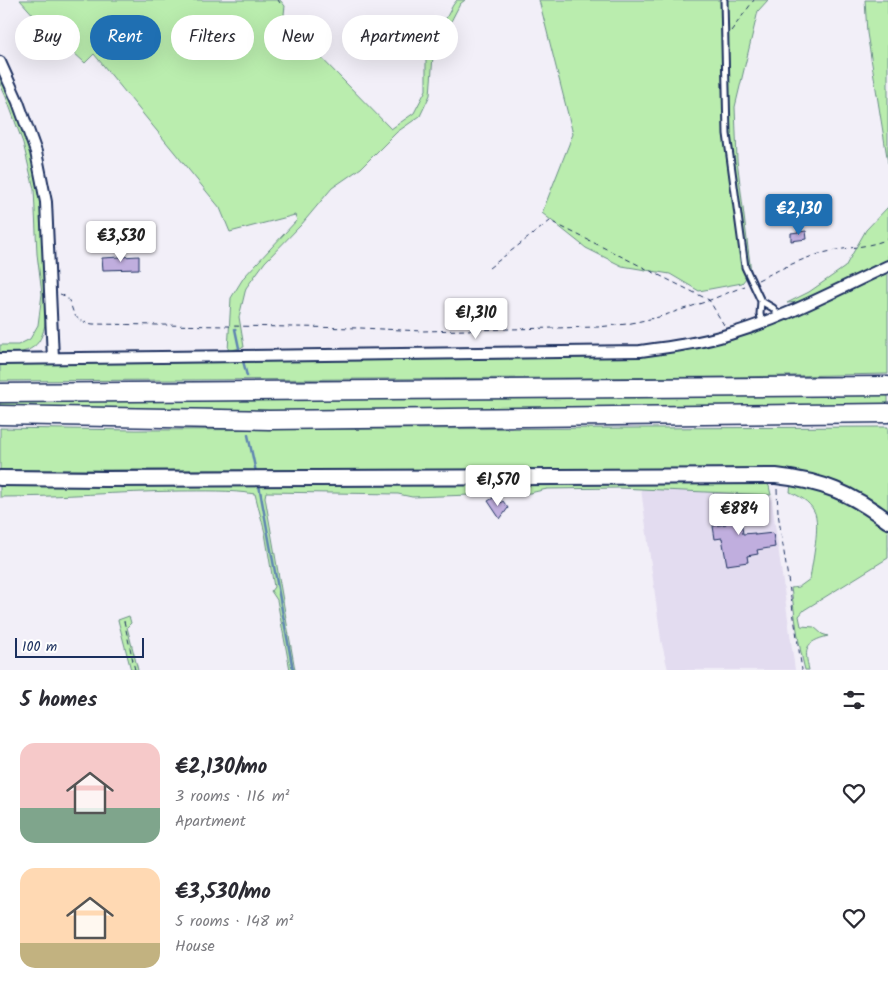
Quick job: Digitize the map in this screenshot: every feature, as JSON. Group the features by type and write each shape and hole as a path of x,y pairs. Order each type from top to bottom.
{"highway":[{"path":"0,393 888,386"},
{"path":"0,415 269,420 888,413"}],"street":[{"path":"0,62 18,102 36,152 46,202 53,358"},
{"path":"0,359 640,351 672,347 729,334 762,323 888,266"},
{"path":"0,478 776,476 817,482 845,493 871,508 888,521"}],"lane":[{"path":"724,0 727,134 745,267 761,301 773,308 780,316"},
{"path":"761,301 760,314 762,323"}],"path":[{"path":"724,42 754,0"},
{"path":"489,268 550,221 709,300 729,334"},
{"path":"49,292 65,295 70,300 72,312 78,319 82,322 93,324 344,328 422,332 598,326 626,324 659,317 709,300 808,257 826,252 872,245 888,239"},
{"path":"776,476 778,513 802,670"},
{"path":"124,621 135,670"}],"shaded area":[{"path":"641,489 771,495 795,670 668,670 661,640"}],"green space":[{"path":"20,0 280,0 285,6 285,15 264,15 264,60 323,60 391,129 414,113 426,90 426,60 433,60 430,95 420,116 397,132 361,168 332,188 301,225 265,262 246,288 239,317 244,347 228,351 231,298 244,277 297,220 295,215 230,232 220,208 99,60 161,60 161,15 90,15 90,58 85,63 80,58 80,15 33,15"},
{"path":"457,0 465,0 460,4 454,15 448,15"},
{"path":"539,0 768,0 758,11 735,107 737,160 751,272 742,283 699,291 670,274 622,266 586,248 542,213 573,134"},
{"path":"865,0 888,0 888,163 867,33"},
{"path":"0,76 23,125 35,170 43,239 47,308 44,330 36,344 23,352 0,354 0,345 18,345 30,339 38,325 42,294 37,254 34,189 23,143 0,84"},
{"path":"888,207 888,260 799,302 787,303 809,292 845,267 866,230"},
{"path":"888,270 888,374 734,377 0,381 0,363 581,358 634,356 680,351 723,341"},
{"path":"888,395 888,407 146,412 0,410 0,400"},
{"path":"888,427 888,515 858,493 819,476 788,470 0,470 0,428 136,430"},
{"path":"764,481 769,486 771,495 619,488 547,489 530,493 412,497 398,494 266,492 265,497 295,670 290,670 277,600 271,591 274,587 265,533 255,494 227,491 179,491 0,497 0,483"},
{"path":"791,483 827,491 888,527 888,558 804,610 799,616 801,626 814,627 822,634 828,636 820,638 808,647 809,670 805,670 791,588 799,587 810,579 817,525 812,507 800,497 790,492"},
{"path":"129,616 131,623 127,627 138,670 131,670 118,620"}],"building":[{"path":"806,231 807,239 791,241 791,233"},
{"path":"139,256 139,269 103,270 102,258"},
{"path":"495,497 500,503 503,501 508,508 500,519 488,501"},
{"path":"738,497 743,534 773,533 775,547 757,550 758,554 747,556 748,562 727,565 722,538 715,539 713,526 726,524 722,499"}],"waterway":[{"path":"235,329 239,348"},
{"path":"243,361 247,376"},
{"path":"248,435 256,472"},
{"path":"259,485 293,670"}]}
